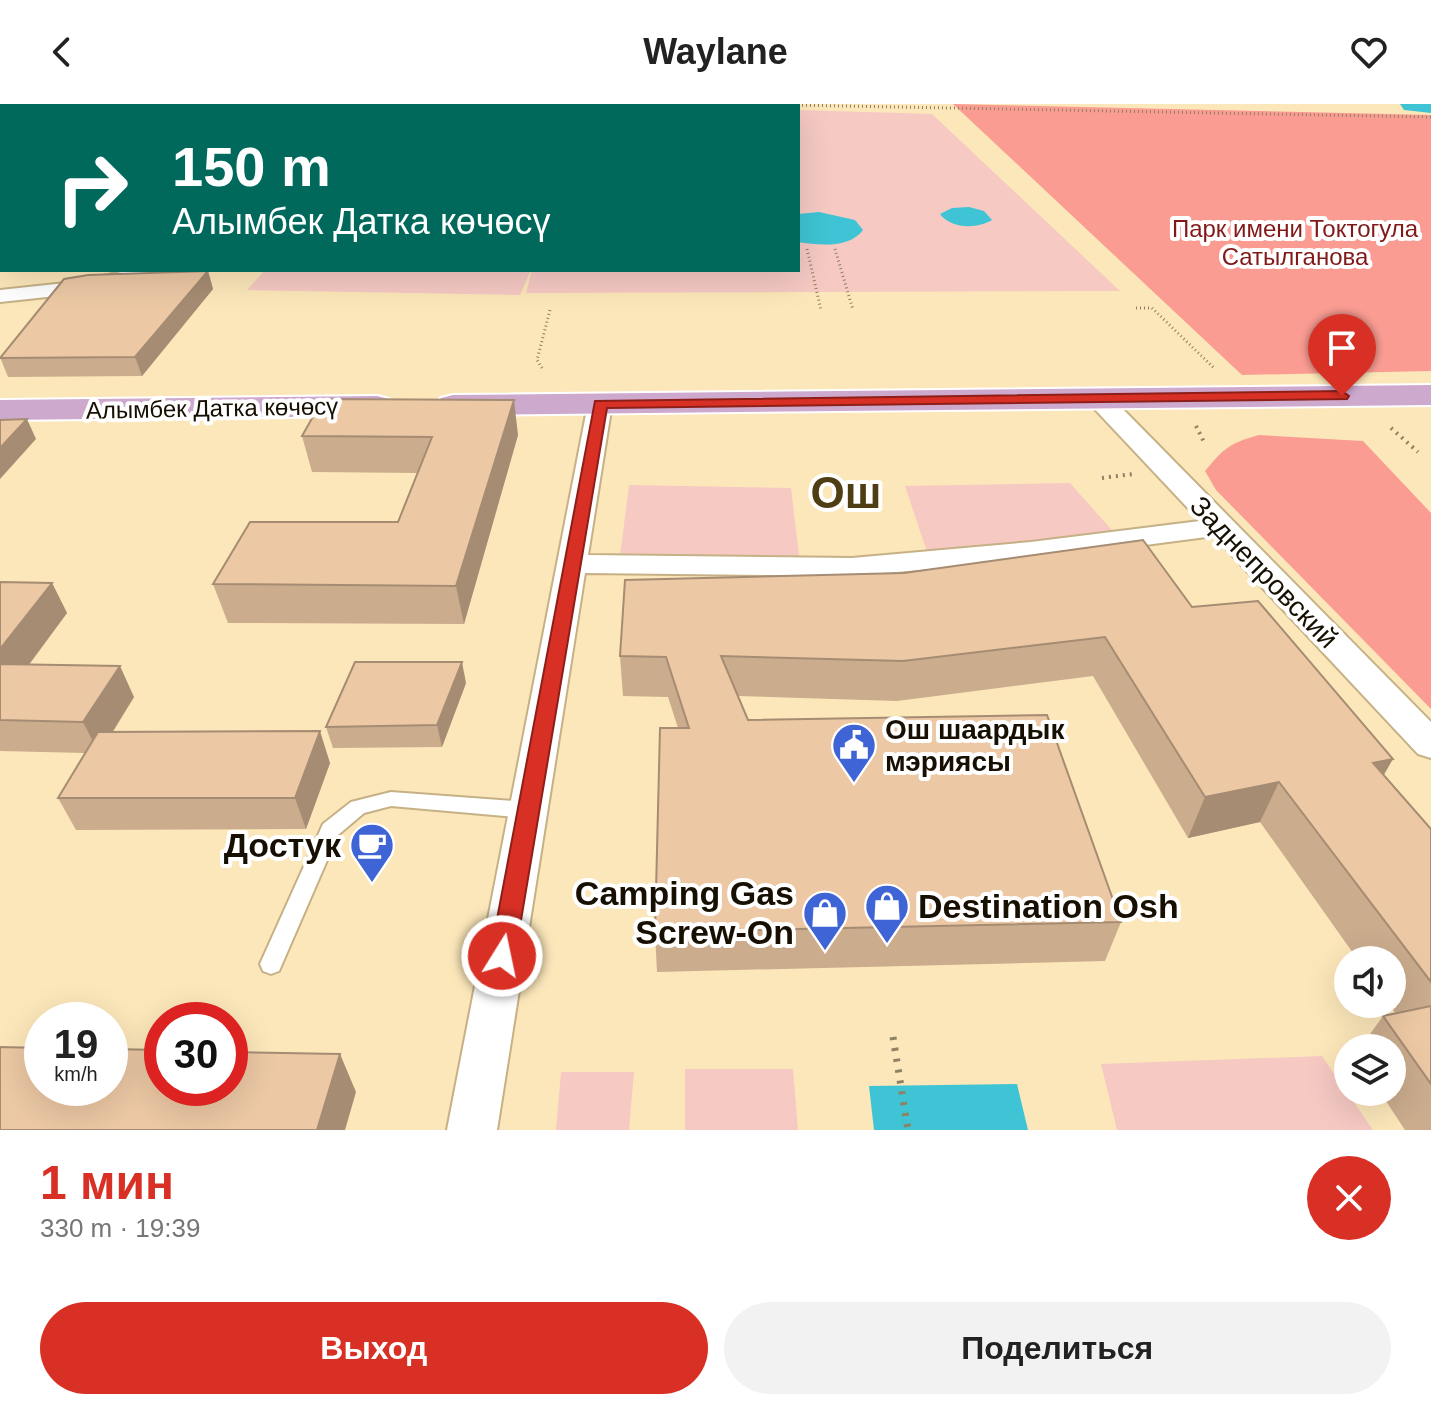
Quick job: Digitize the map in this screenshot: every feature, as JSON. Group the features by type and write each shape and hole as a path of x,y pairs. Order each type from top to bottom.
{"main road":[{"name":"Алымбек Датка көчөсү","path":"0,410 1431,395"}],"street":[{"path":"0,296 75,288 151,272"},
{"path":"0,315 34,315"},
{"name":"Заднепровский","path":"1098,398 1431,745"},
{"path":"472,1130 600,404"},
{"path":"571,564 852,567 1031,551 1220,527"}],"lane":[{"path":"271,964 330,830 358,807 391,799 528,810"}],"path":[{"path":"800,105 1431,117"},
{"path":"807,249 821,310"},
{"path":"835,249 853,310"},
{"path":"1136,308 1152,308 1222,375"},
{"path":"542,368 537,360 550,310"},
{"path":"1391,428 1418,452"},
{"path":"893,1037 908,1130"}],"shaded area":[{"path":"800,110 932,114 1120,291 526,293 531,272 800,272"},
{"path":"263,272 530,272 520,295 247,290"},
{"path":"1070,483 1119,538 929,558 905,486"},
{"path":"629,485 791,488 800,564 619,564"},
{"path":"1322,1056 1334,1073 1334,1106 1356,1106 1373,1130 1117,1130 1101,1064"},
{"path":"685,1069 793,1069 798,1130 685,1130"},
{"path":"561,1072 634,1072 629,1130 556,1130"}],"green space":[{"name":"Парк имени Токтогула Сатылганова","path":"953,104 1431,115 1431,371 1242,375"},
{"path":"1259,435 1363,441 1431,513 1431,709 1216,490 1205,471 1228,447"}],"water":[{"path":"969,207 984,211 992,220 964,226 951,223 940,214 952,208"},
{"path":"819,212 855,220 863,230 842,243 800,242 800,214"},
{"path":"1017,1084 1028,1130 874,1130 869,1086"}],"building":[{"path":"207,272 135,357 0,358 64,279 88,275"},
{"path":"323,399 514,400 456,586 213,584 250,522 398,522 432,437 302,436"},
{"path":"27,419 0,448 0,420"},
{"name":"Ош шаардык мэриясы","path":"1143,540 1192,607 1258,601 1393,759 1373,763 1431,829 1431,982 1279,782 1205,797 1105,637 903,661 721,656 748,720 1047,715 1121,922 655,932 660,728 689,728 666,657 620,656 625,580 904,573"},
{"path":"0,582 52,583 0,649"},
{"path":"355,662 462,662 437,725 326,727"},
{"path":"0,664 120,666 83,722 0,720"},
{"path":"320,731 295,798 58,798 98,732"},
{"path":"1431,1006 1431,1084 1406,1049 1406,1034 1396,1034 1384,1018 1406,1018 1406,1011"},
{"path":"0,1047 24,1048 24,1106 128,1106 128,1049 144,1050 144,1106 248,1106 248,1052 340,1054 317,1130 0,1130"}],"waterway":[{"path":"1414,104 1431,104"}],"place":[{"name":"Ош шаардык мэриясы","path":"854,784"},
{"name":"Достук","path":"372,884"},
{"name":"Destination Osh","path":"887,945"},
{"name":"Camping Gas Screw-On","path":"825,952"}],"district":[{"name":"Ош","path":"846,492"}],"route":[{"path":"502,956 600,404 1342,396"}]}
